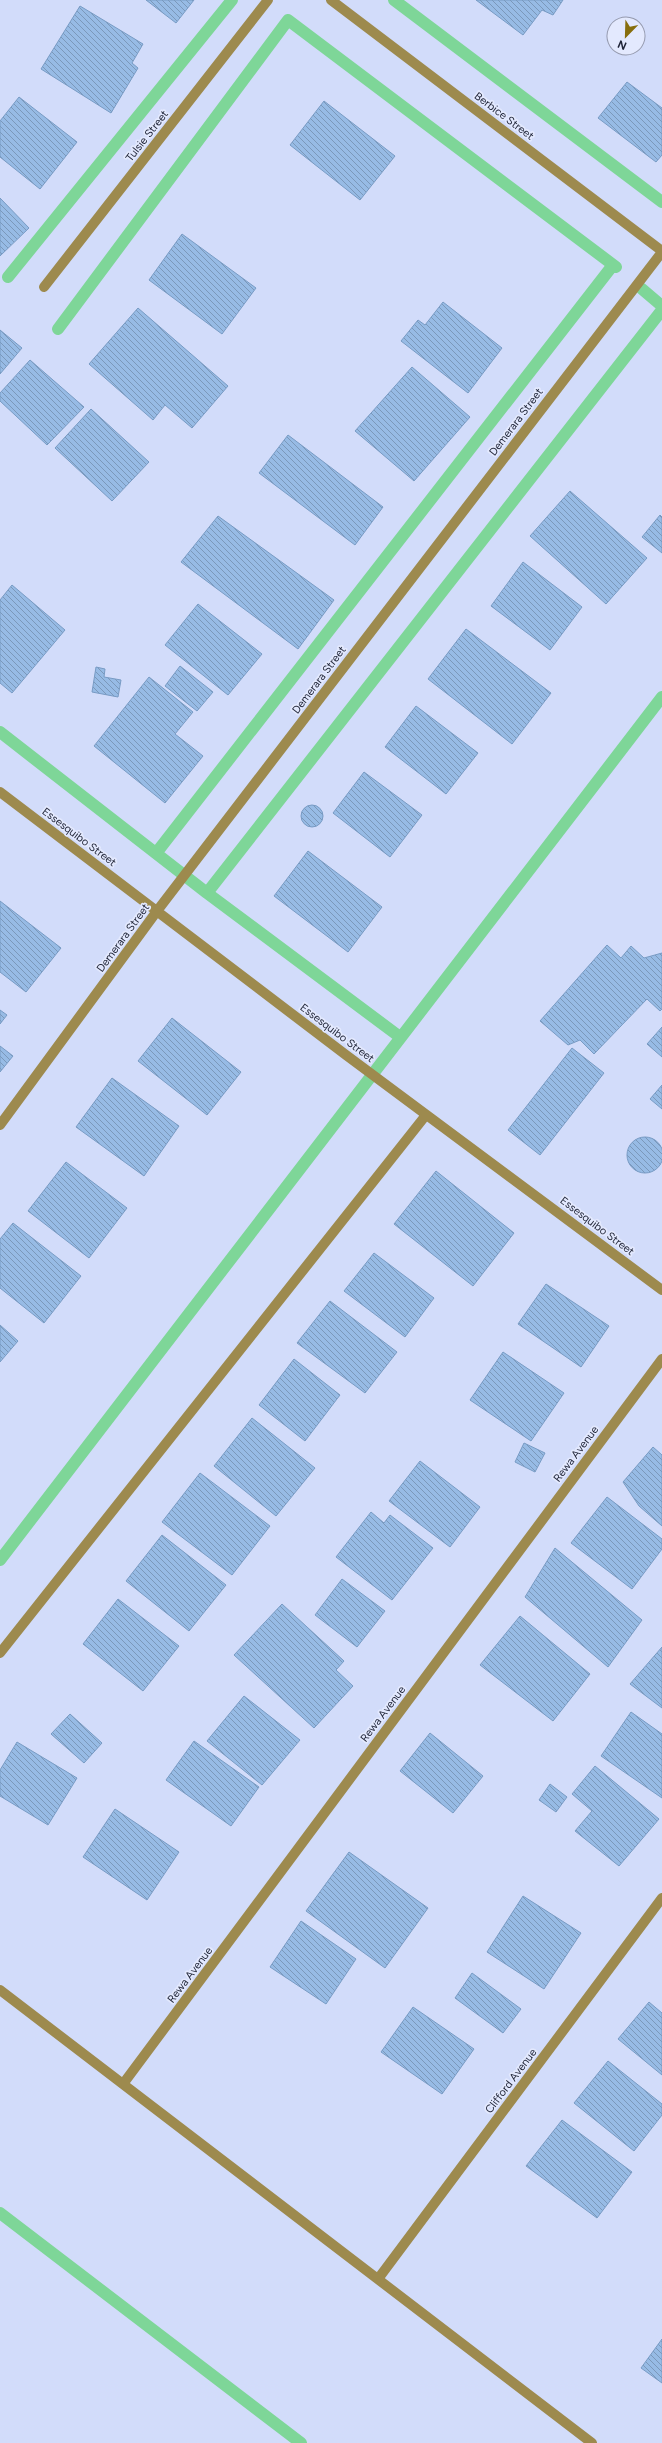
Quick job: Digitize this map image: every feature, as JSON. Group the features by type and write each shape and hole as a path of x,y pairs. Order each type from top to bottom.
{"street":[{"name":"Tulsie Street","path":"44,287 268,0"},
{"name":"Berbice Street","path":"331,0 662,251"},
{"name":"Demerara Street","path":"0,1125 157,911 662,251"},
{"name":"Essesquibo Street","path":"0,792 346,1055 662,1290"},
{"path":"0,1653 426,1115"},
{"name":"Rewa Avenue","path":"123,2084 662,1359"},
{"name":"Clifford Avenue","path":"378,2279 662,1898"},
{"path":"0,1990 592,2443"}],"building":[{"path":"146,0 194,0 176,23"},
{"path":"476,0 563,0 553,15 542,10 523,35"},
{"path":"80,6 143,44 132,63 138,68 111,113 41,69"},
{"path":"627,82 662,108 662,155 656,162 598,118"},
{"path":"19,97 77,142 40,189 0,157 0,121"},
{"path":"324,101 395,156 360,200 290,145"},
{"path":"0,198 29,228 0,256"},
{"path":"182,234 256,288 222,334 149,280"},
{"path":"443,302 502,348 468,393 401,341 418,320 425,325"},
{"path":"138,308 228,386 192,428 165,405 153,420 89,364"},
{"path":"0,330 22,348 0,374"},
{"path":"30,360 84,407 47,445 0,401 0,393"},
{"path":"412,367 470,417 414,481 355,431"},
{"path":"91,409 149,462 112,501 55,448"},
{"path":"288,435 383,507 355,545 259,473"},
{"path":"570,491 647,558 606,604 530,536"},
{"path":"660,515 662,517 662,553 642,537"},
{"path":"218,516 334,600 298,649 181,562"},
{"path":"523,562 582,607 550,650 491,606"},
{"path":"12,585 65,630 12,693 0,683 0,600"},
{"path":"198,604 262,654 228,695 165,645"},
{"path":"466,629 551,693 512,744 428,679"},
{"path":"180,666 213,692 197,711 165,686"},
{"path":"96,667 105,669 104,677 121,680 118,697 92,692"},
{"path":"149,677 193,712 175,734 203,756 165,803 94,746"},
{"path":"416,706 478,753 446,794 385,747"},
{"path":"364,772 422,815 390,857 333,813"},
{"path":"312,805 320,808 323,816 320,824 312,827 304,824 301,816 304,808"},
{"path":"308,851 382,907 348,952 274,896"},
{"path":"0,901 61,948 26,992 0,972"},
{"path":"607,945 621,958 631,946 644,958 662,953 662,1009 660,1011 647,999 594,1054 580,1040 568,1045 540,1021"},
{"path":"0,1010 7,1015 0,1024"},
{"path":"172,1018 241,1072 207,1115 138,1061"},
{"path":"662,1027 662,1057 647,1044"},
{"path":"0,1046 13,1056 0,1072"},
{"path":"572,1048 604,1073 540,1155 508,1130"},
{"path":"112,1078 179,1126 144,1176 76,1127"},
{"path":"662,1085 662,1109 650,1099"},
{"path":"645,1137 655,1140 660,1145 663,1155 660,1165 655,1170 645,1173 635,1170 630,1165 627,1155 630,1145 635,1140"},
{"path":"66,1162 127,1208 89,1258 28,1211"},
{"path":"436,1171 514,1233 473,1286 394,1224"},
{"path":"13,1223 81,1276 44,1323 0,1288 0,1239"},
{"path":"374,1253 434,1298 405,1337 344,1291"},
{"path":"546,1284 609,1326 581,1367 518,1324"},
{"path":"330,1301 397,1352 365,1393 297,1343"},
{"path":"0,1325 18,1341 0,1362"},
{"path":"503,1352 564,1393 531,1441 470,1400"},
{"path":"294,1359 340,1395 305,1441 259,1405"},
{"path":"252,1418 315,1468 276,1516 214,1466"},
{"path":"524,1443 545,1453 535,1472 515,1462"},
{"path":"653,1447 662,1455 662,1526 639,1506 623,1482"},
{"path":"420,1461 480,1507 450,1547 389,1501"},
{"path":"200,1473 270,1526 232,1575 162,1522"},
{"path":"607,1497 662,1539 662,1549 632,1589 571,1543"},
{"path":"371,1512 384,1523 390,1515 433,1548 392,1600 336,1557"},
{"path":"162,1535 226,1585 189,1631 126,1581"},
{"path":"555,1548 642,1620 608,1667 525,1597"},
{"path":"342,1579 385,1611 357,1647 315,1615"},
{"path":"118,1599 179,1646 143,1691 83,1644"},
{"path":"282,1604 344,1661 336,1670 353,1686 314,1728 234,1655"},
{"path":"520,1616 590,1674 553,1721 480,1665"},
{"path":"662,1647 662,1708 630,1684"},
{"path":"244,1696 300,1740 262,1785 207,1741"},
{"path":"631,1712 662,1734 662,1798 601,1756"},
{"path":"70,1714 102,1743 84,1763 51,1734"},
{"path":"430,1733 483,1776 453,1813 400,1771"},
{"path":"194,1741 259,1787 231,1826 166,1780"},
{"path":"17,1742 77,1778 48,1825 0,1796 0,1770"},
{"path":"595,1766 659,1819 619,1866 575,1831 592,1811 572,1794"},
{"path":"550,1784 567,1797 556,1812 539,1800"},
{"path":"115,1809 179,1852 147,1900 83,1857"},
{"path":"349,1852 428,1908 385,1968 306,1911"},
{"path":"523,1896 581,1933 544,1989 487,1952"},
{"path":"301,1921 356,1959 326,2004 270,1967"},
{"path":"472,1973 521,2009 503,2033 455,1998"},
{"path":"649,2002 662,2013 662,2075 618,2039"},
{"path":"413,2007 474,2049 442,2094 381,2052"},
{"path":"608,2061 662,2104 662,2115 634,2151 574,2103"},
{"path":"562,2120 632,2172 597,2218 526,2166"},
{"path":"662,2339 662,2383 641,2368"}],"waterway":[{"path":"8,277 232,0"},
{"path":"394,0 662,202"},
{"path":"58,329 288,20 616,267"},
{"path":"157,852 613,265"},
{"path":"642,289 662,306"},
{"path":"400,1037 207,893 662,310"},
{"path":"0,1560 662,697"},
{"path":"0,732 207,893"},
{"path":"0,2213 301,2443"}]}
